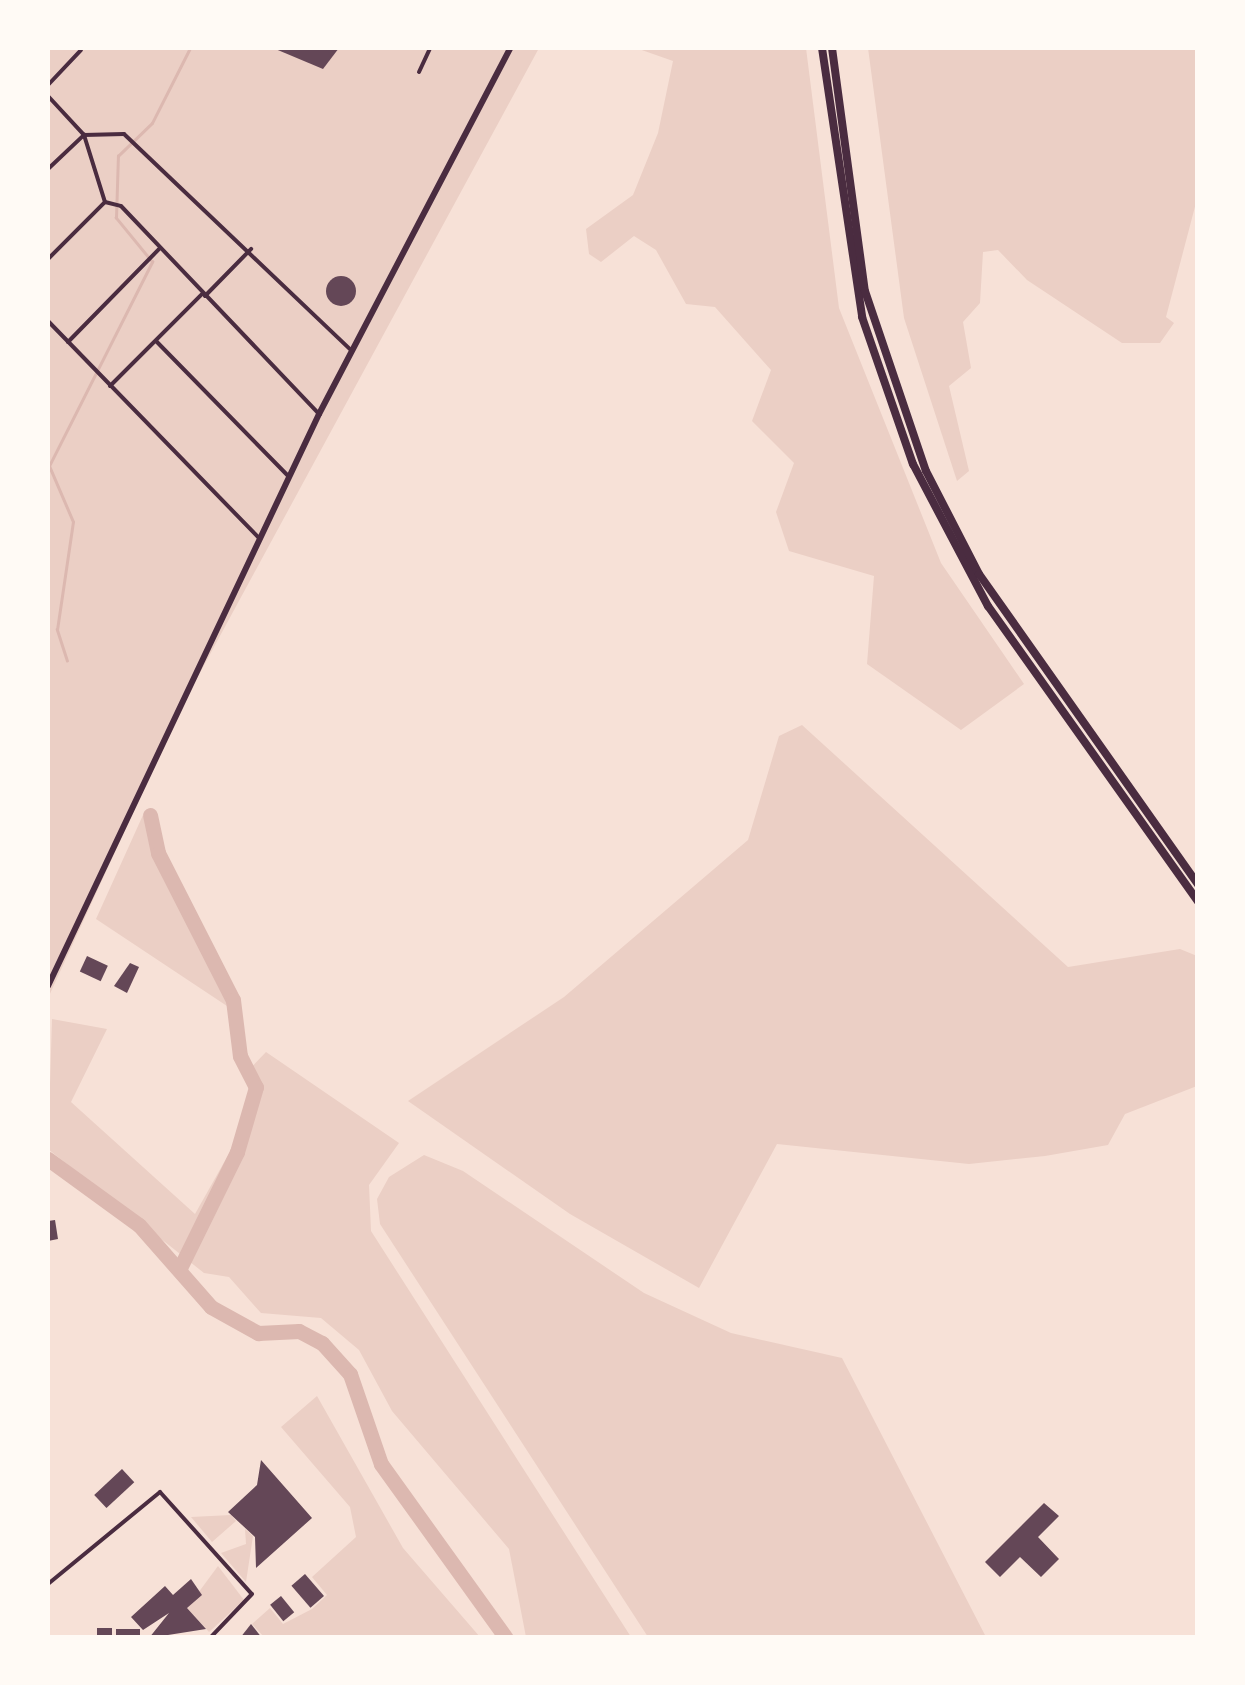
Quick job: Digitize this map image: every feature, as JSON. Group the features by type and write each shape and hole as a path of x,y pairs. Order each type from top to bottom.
{"highway":[{"path":"822,48 862,317 913,464 988,606 1198,902"},
{"path":"832,48 865,291 926,471 989,590 1198,885"}],"main road":[{"path":"48,986 319,414 510,48"}],"street":[{"path":"419,72 430,48"},
{"path":"48,84 81,50"},
{"path":"48,96 84,134 107,202"},
{"path":"48,169 84,134 124,134 138,151 160,160 352,350"},
{"path":"107,202 121,206 157,251 319,414"},
{"path":"48,259 107,202"},
{"path":"110,386 252,248"},
{"path":"68,342 157,251"},
{"path":"48,321 260,539"},
{"path":"156,342 290,477"},
{"path":"48,907 48,923"},
{"path":"48,1584 160,1492 252,1602 210,1638"}],"shaded area":[{"path":"48,48 539,48 182,706 48,998"},
{"path":"636,48 806,48 839,308 941,563 1024,684 961,730 867,664 874,576 789,551 776,512 794,463 752,421 771,370 715,307 686,304 656,250 634,236 601,262 589,254 586,229 633,195 658,133 673,61"},
{"path":"868,48 1197,48 1197,199 1166,317 1174,323 1160,343 1122,343 1027,280 998,250 983,252 980,303 963,322 971,368 949,386 969,471 957,481 904,318"},
{"path":"802,725 1068,967 1180,949 1197,956 1197,1086 1125,1114 1108,1145 1045,1156 969,1164 777,1144 699,1288 570,1214 408,1101 564,997 748,840 779,736"},
{"path":"143,815 155,855 230,1008 96,919"},
{"path":"52,1019 107,1029 71,1102 195,1214 231,1150 251,1088 245,1074 266,1052 399,1143 369,1185 371,1231 631,1637 526,1637 509,1549 392,1411 359,1350 321,1318 261,1313 229,1277 204,1273 48,1149"},
{"path":"424,1155 463,1171 644,1293 731,1333 842,1358 986,1637 648,1637 380,1224 377,1199 389,1177"},
{"path":"317,1396 403,1548 480,1637 264,1637 252,1624 270,1608 283,1624 312,1609 327,1595 312,1577 356,1537 350,1507 281,1427"},
{"path":"231,1515 236,1521 212,1542 191,1517"},
{"path":"245,1529 253,1536 246,1582 221,1553 246,1544"},
{"path":"218,1566 244,1600 209,1632 187,1608"}],"building":[{"path":"273,48 339,48 323,69"},
{"path":"341,276 352,280 356,291 352,302 341,306 330,302 326,291 330,280"},
{"path":"87,956 108,966 101,981 80,971"},
{"path":"130,963 139,967 127,993 114,986"},
{"path":"55,1220 58,1239 48,1241 48,1221"},
{"path":"261,1460 312,1518 256,1568 255,1537 228,1512 257,1485"},
{"path":"122,1469 134,1482 106,1508 94,1495"},
{"path":"1044,1503 1059,1516 1038,1537 1059,1559 1041,1577 1020,1557 1000,1577 985,1562"},
{"path":"305,1574 324,1596 310,1608 291,1586"},
{"path":"191,1579 202,1595 187,1608 206,1629 149,1638 169,1613 143,1630 131,1617 165,1586 173,1595"},
{"path":"281,1596 294,1612 283,1621 270,1605"},
{"path":"251,1624 262,1638 240,1638"},
{"path":"97,1628 112,1628 112,1638 97,1638"},
{"path":"116,1629 140,1629 140,1638 116,1638"}],"waterway":[{"path":"67,661 57,630 73,522 49,466 152,262 116,218 118,156 152,123 190,48"},
{"path":"150,815 158,853 233,1000 240,1056 256,1087 237,1152 179,1270"},
{"path":"48,1159 139,1225 211,1307 258,1333 299,1331 322,1343 350,1374 381,1464 506,1638"}]}
